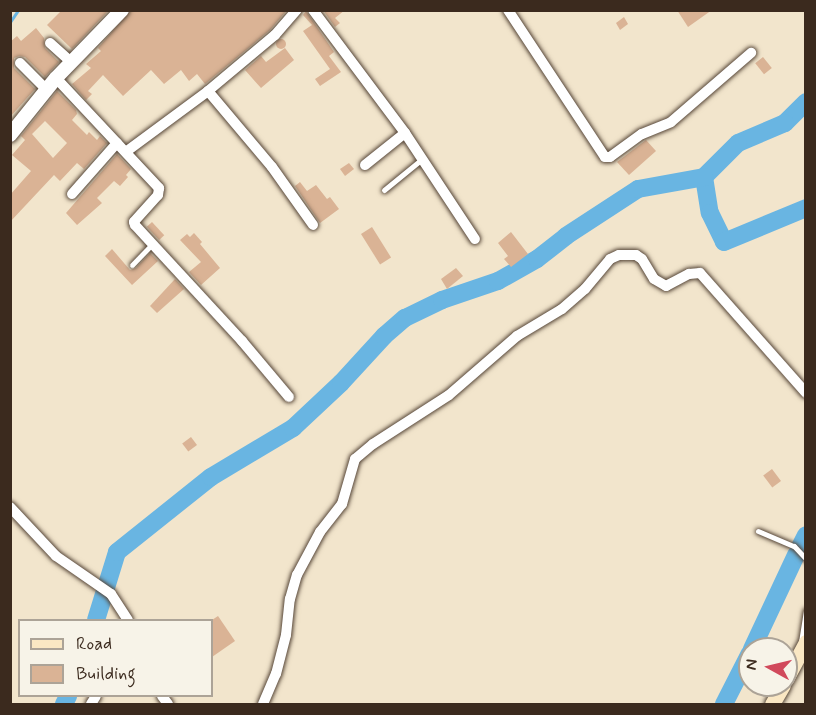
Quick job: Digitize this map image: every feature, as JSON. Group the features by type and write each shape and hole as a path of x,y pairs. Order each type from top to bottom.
{"street":[{"path":"10,135 46,89 122,10"},
{"path":"127,151 208,91 275,35 297,10"},
{"path":"313,10 405,133 475,239"},
{"path":"508,10 605,157 642,134 670,122 751,53"},
{"path":"50,43 71,62"},
{"path":"20,63 46,89"},
{"path":"56,78 127,151 159,188 158,195 134,222 151,245 242,341 289,397"},
{"path":"208,91 272,167 313,225"},
{"path":"365,165 405,133"},
{"path":"72,194 117,143"},
{"path":"263,705 276,674 286,635 290,599 297,575 320,532 342,504 356,459 373,444 448,395 517,336 562,309 585,289 610,259 619,255 636,255 654,279 666,286 690,274 700,273 806,393"},
{"path":"10,507 57,556 111,594 127,619"}],"lane":[{"path":"384,190 422,159"},
{"path":"132,265 151,245"},
{"path":"758,531 794,546 806,559"},
{"path":"803,647 806,610"}],"building":[{"path":"62,10 109,10 72,49 47,25"},
{"path":"131,10 287,10 270,30 205,84 197,74 189,81 181,70 164,84 151,70 123,96 103,75 88,91 92,94 86,100 72,84 91,68 86,64 101,51 98,48"},
{"path":"323,10 345,10 335,18 340,23 335,27"},
{"path":"677,10 712,10 688,27"},
{"path":"306,11 334,52 329,56 341,72 320,86 315,79 330,69 303,31 312,25 303,15"},
{"path":"624,17 628,24 620,30 616,23"},
{"path":"36,28 44,38 45,48 59,62 45,77 25,57 14,58 14,68 35,89 10,117 10,42 17,36 21,41"},
{"path":"281,39 285,40 285,48 281,49 277,48 276,44 277,40"},
{"path":"285,48 294,60 261,88 245,70 261,56 266,62"},
{"path":"763,57 772,68 764,74 755,63"},
{"path":"57,91 76,110 77,114 72,120 87,135 89,132 97,140 100,136 107,143 84,169 77,163 60,181 54,175 10,222 10,195 31,171 12,155 25,140 21,136","holes":["45,121 67,143 53,158 32,134"]},
{"path":"646,140 656,151 629,175 617,162"},
{"path":"117,154 131,169 126,175 128,177 120,186 114,181 97,198 102,203 77,225 66,213"},
{"path":"349,163 354,169 345,176 340,169"},
{"path":"300,182 307,191 316,185 327,199 330,197 339,209 320,223 295,186"},
{"path":"152,222 164,235 159,240 147,227"},
{"path":"372,227 391,258 380,264 361,234"},
{"path":"511,232 528,254 511,267 504,259 508,256 498,243"},
{"path":"194,233 220,268 201,285 189,272 201,262 180,240 187,234 190,237"},
{"path":"112,249 130,270 136,268 150,253 158,261 132,285 105,256"},
{"path":"456,268 463,276 447,289 441,279"},
{"path":"175,279 184,289 157,313 150,306"},
{"path":"191,437 197,445 188,452 182,444"},
{"path":"772,469 781,481 772,488 763,476"},
{"path":"218,616 235,641 213,656 213,619"}],"waterway":[{"path":"10,22 18,10"},
{"path":"806,102 785,123 738,143 704,177 710,213 724,242 806,208"},
{"path":"96,619 117,552 211,477 293,428 341,383 384,336 405,318 442,300 498,281 537,259 566,236 638,189 704,177"},
{"path":"800,547 806,535"},
{"path":"758,637 796,555"},
{"path":"724,704 738,677"},
{"path":"64,704 68,697"}]}
